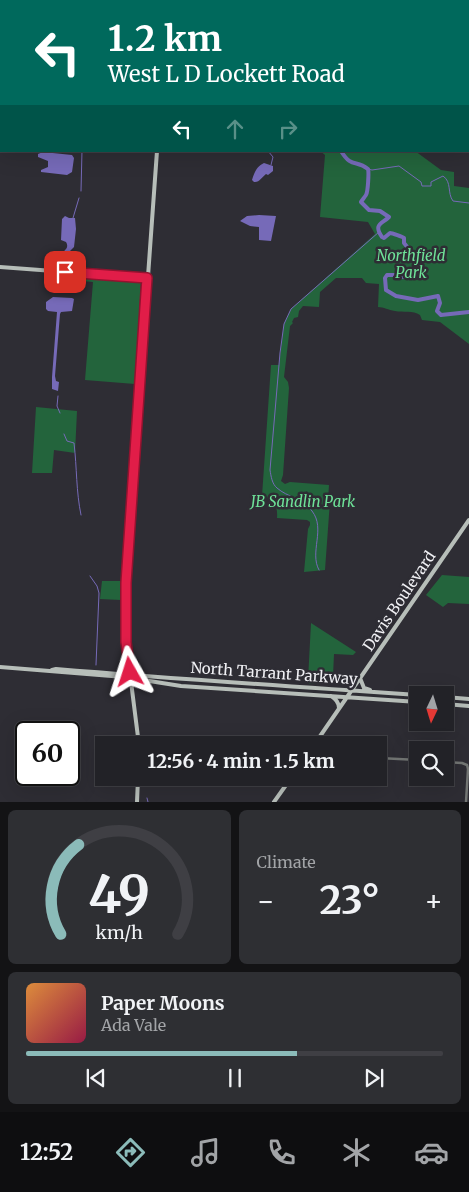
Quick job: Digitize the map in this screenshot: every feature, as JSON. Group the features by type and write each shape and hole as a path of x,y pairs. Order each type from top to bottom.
{"main road":[{"path":"138,736 126,642 126,583 156,152"},
{"path":"0,267 147,278"},
{"name":"Davis Boulevard","path":"320,736 469,520"},
{"path":"0,667 56,669 130,676"},
{"name":"North Tarrant Parkway","path":"130,676 191,678 250,685 409,694"},
{"name":"North Tarrant Parkway","path":"130,676 190,686 409,701"},
{"path":"190,686 191,678"},
{"path":"360,678 364,688 374,692"},
{"path":"250,685 250,690"},
{"path":"329,695 336,699 339,704 338,710"},
{"path":"454,697 469,699"},
{"path":"454,705 469,706"},
{"path":"137,802 138,786"},
{"path":"274,802 285,786"}],"street":[{"path":"387,758 409,760"},
{"path":"454,763 462,763 468,767 466,802"}],"green space":[{"path":"321,152 416,152 441,170 454,172 454,186 469,188 469,344 440,322 422,320 420,315 414,313 398,312 378,307 379,284 366,283 362,278 336,278 320,292 319,307 303,306 299,311 298,317 294,318 290,326 284,377 288,382 289,388 281,481 285,484 290,482 329,485 328,500 330,501 325,570 304,572 310,522 307,520 277,518 277,510 274,503 262,496 271,365 279,365 284,324 291,309 375,234 368,222 320,217 325,155"},
{"path":"72,276 141,281 135,384 85,380 93,282 71,280"},
{"path":"36,407 77,411 75,453 54,450 52,473 32,473"},
{"path":"442,575 469,577 469,604 448,603 443,607 426,595"},
{"path":"102,581 122,581 121,600 100,599"},
{"path":"311,623 356,652 353,655 334,654 333,676 325,676 324,684 309,684 308,680"}],"shaded area":[{"path":"43,152 72,155 74,158 72,172 67,175 41,172 41,170 48,167 48,161 38,157 38,154"},
{"path":"264,163 273,166 273,171 257,182 254,182 252,180 255,172"},
{"path":"65,216 75,218 74,247 64,257 59,269 60,255 66,250 67,246 66,242 61,240 62,219"},
{"path":"247,216 276,216 271,241 259,240 259,227 250,226 240,221"},
{"path":"53,297 74,299 72,311 61,312 60,314 55,376 56,381 59,382 58,391 52,389 57,312 46,309 46,302"}],"waterway":[{"path":"81,191 82,152"},
{"path":"269,152 273,157 271,165"},
{"path":"342,152 351,162 360,164 368,169 367,193 361,202 369,210 380,211 389,217 379,225 379,233 384,238 390,233 403,237 404,243 413,254 417,272 403,277 387,275 385,278 386,290 396,296 418,300 438,296 440,303 437,311 441,315 469,312"},
{"path":"368,169 399,166 421,182 422,186 431,186 431,182 443,176 448,181 453,201 469,203"},
{"path":"73,218 79,198"},
{"path":"319,570 316,563 318,533 316,518 309,507 275,486 270,470 284,324 291,309 379,232"},
{"path":"57,291 58,275"},
{"path":"58,396 57,406 60,413"},
{"path":"64,434 67,441 74,443 81,515"},
{"path":"90,576 97,586 99,593 96,665"},
{"path":"147,798 148,802"}],"route":[{"path":"65,272 147,278 126,583 126,642 130,672"}],"park label":[{"name":"Northfield Park","path":"411,264"},
{"name":"JB Sandlin Park","path":"303,501"}]}
